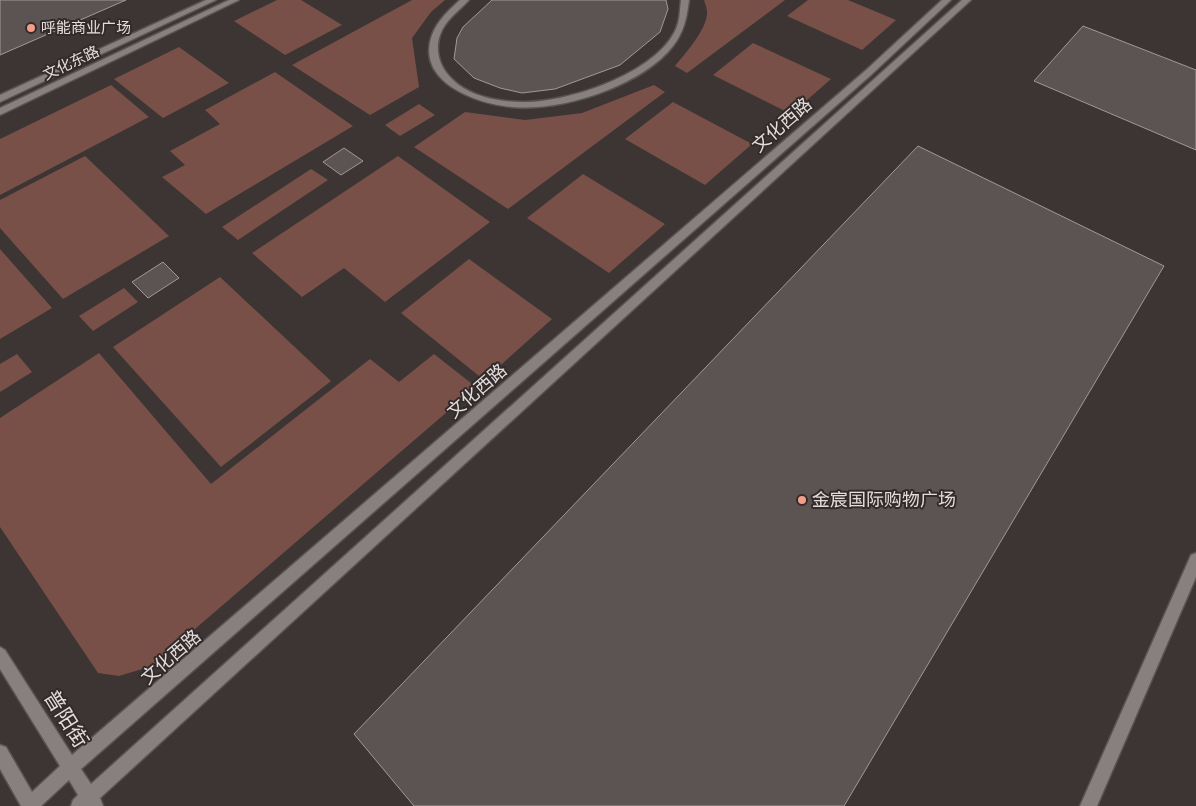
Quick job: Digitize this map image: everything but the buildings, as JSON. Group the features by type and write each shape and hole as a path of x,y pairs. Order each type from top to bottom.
{"street":[{"name":"文化东路","path":"0,98 212,0"},
{"name":"文化东路","path":"0,112 235,0"},
{"path":"465,0 446,20 434,42 435,57 440,72 450,84 488,101 525,105 565,99 603,87 639,71 663,54 675,39 684,20 685,0"},
{"name":"文化西路","path":"30,806 70,768 868,73 946,0"},
{"name":"文化西路","path":"87,803 967,0"},
{"path":"1088,806 1196,560"},
{"name":"普阳街","path":"0,655 70,768 87,803"},
{"path":"0,753 30,806"}],"shaded area":[{"path":"277,0 301,0 342,25 285,55 234,21"},
{"path":"412,0 445,0 431,12 412,38 419,87 370,115 292,65"},
{"path":"704,0 785,0 687,73 675,66 695,41 704,26 707,12"},
{"path":"808,0 848,0 896,20 862,50 787,16"},
{"path":"753,43 831,79 791,114 713,75"},
{"path":"179,47 229,83 163,118 114,79"},
{"path":"275,72 353,126 206,214 162,177 185,165 170,151 220,124 205,110"},
{"path":"111,85 149,117 0,195 0,139"},
{"path":"654,85 665,92 508,209 414,147 465,112 525,120 582,113"},
{"path":"673,102 752,144 705,185 625,139"},
{"path":"419,104 435,115 400,136 385,125"},
{"path":"85,156 169,236 63,299 0,228 0,200"},
{"path":"398,156 490,222 385,302 344,268 302,297 252,253"},
{"path":"311,169 328,180 238,240 222,227"},
{"path":"583,174 665,224 609,273 527,218"},
{"path":"0,249 52,308 0,339"},
{"path":"469,259 552,319 484,380 401,313"},
{"path":"220,277 331,381 221,467 113,347"},
{"path":"124,288 138,302 93,331 79,316"},
{"path":"99,353 211,484 370,359 399,382 434,354 476,387 152,666 119,676 98,673 0,527 0,418"},
{"path":"17,354 32,372 0,392 0,364"}],"place":[{"name":"呼能商业广场","path":"31,28"},
{"name":"金宸国际购物广场","path":"802,500"}]}
